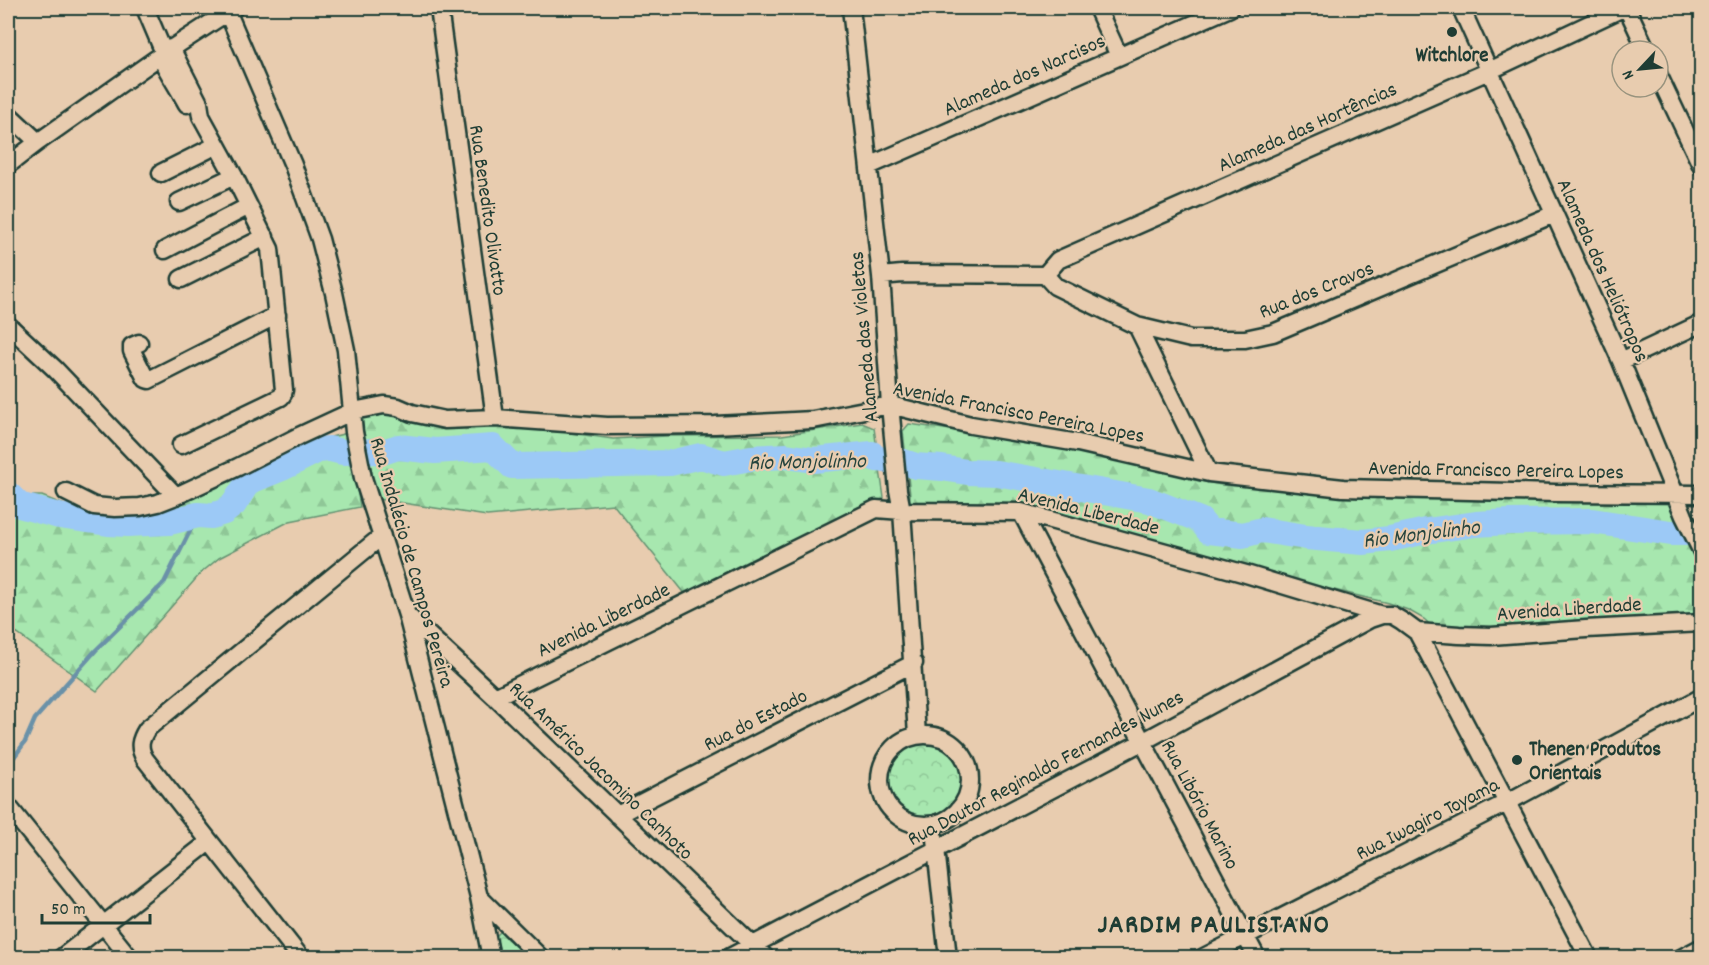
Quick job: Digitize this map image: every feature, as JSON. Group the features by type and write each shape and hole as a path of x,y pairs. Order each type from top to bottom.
{"street":[{"path":"145,8 165,53 199,103 201,116 265,237 270,249 278,315 283,394 181,445"},
{"name":"Rua Benedito Olivatto","path":"438,8 495,418"},
{"name":"Alameda das Violetas","path":"851,8 881,276 914,663 917,735"},
{"path":"1096,8 1119,56"},
{"name":"Alameda dos Narcisos","path":"869,166 1230,8"},
{"name":"Alameda dos Heliótropos","path":"1461,8 1621,361 1701,552"},
{"path":"1625,8 1641,39"},
{"name":"Alameda das Hortências","path":"1045,275 1058,260 1489,71 1625,8"},
{"path":"8,165 139,71 231,10"},
{"name":"Rua Indalécio de Campos Pereira","path":"231,10 321,239 346,350 354,432 363,478 407,615 479,897 491,957"},
{"path":"165,53 171,79 189,108 201,116"},
{"path":"139,71 171,79"},
{"path":"1670,99 1701,167"},
{"path":"8,114 38,142"},
{"path":"161,173 217,145"},
{"path":"179,202 234,176"},
{"path":"165,250 249,206"},
{"name":"Rua dos Cravos","path":"1045,275 1055,286 1137,326 1191,339 1245,339 1273,333 1554,214"},
{"path":"181,279 265,237"},
{"path":"881,276 902,274 1045,275"},
{"path":"139,343 132,346 132,351 146,379 149,380 278,315"},
{"path":"1621,361 1701,323"},
{"path":"8,325 55,369 176,496"},
{"path":"1137,326 1209,473"},
{"name":"Avenida Francisco Pereira Lopes","path":"66,492 94,506 140,507 158,503 353,411 384,405 445,420 495,418 607,426 715,425 891,413 1078,443 1209,473 1343,488 1701,494"},
{"name":"Avenida Liberdade","path":"495,697 876,510 1021,512 1246,574 1382,615 1392,615 1417,632 1491,636 1701,623"},
{"name":"Rua Libório Marino","path":"1021,512 1257,957"},
{"path":"301,957 145,759 140,746 147,729 382,536"},
{"name":"Rua Américo Jacomino Canhoto","path":"407,615 766,957"},
{"name":"Rua Doutor Reginaldo Fernandes Nunes","path":"728,957 1142,742 1370,619 1382,615"},
{"path":"1417,632 1589,957"},
{"name":"Rua do Estado","path":"617,815 914,663"},
{"name":"Rua Iwagiro Toyama","path":"1202,957 1508,802 1701,697"},
{"path":"917,735 935,735 951,743 963,756 969,772 969,790 962,806 949,818 933,825 915,824 899,817 886,804 880,787 880,770 888,753 901,741 917,735"},
{"path":"8,806 130,957"},
{"path":"933,825 948,957"},
{"path":"61,957 209,842"},
{"path":"479,897 541,957"},
{"path":"1681,957 1701,947"}],"green space":[{"path":"384,411 448,428 506,424 613,439 782,435 862,423 874,428 884,498 879,503 862,506 687,596 613,504 487,516 377,499 361,418"},
{"path":"909,424 1036,442 1143,462 1194,480 1222,485 1670,501 1701,570 1701,621 1441,631 1408,610 1388,603 1305,583 1067,515 1021,506 909,503 903,431"},
{"path":"348,433 360,507 290,521 219,558 201,573 97,691 8,627 8,570 13,562 8,557 8,484 20,496 42,496 97,515 134,516 201,493 309,442"},
{"path":"925,742 939,745 952,753 960,766 963,780 960,794 952,807 939,815 925,818 911,815 898,807 890,794 887,780 890,766 898,753 911,745"},
{"path":"503,929 535,957 501,957 496,936"}],"waterway":[{"name":"Rio Monjolinho","path":"8,494 19,505 59,516 128,524 169,522 224,512 234,504 248,482 318,450 386,451 398,447 435,451 493,447 512,466 670,463 701,456 724,463 751,458 786,456 814,460 872,454 876,459 901,461 916,466 996,473 1149,500 1200,520 1209,531 1243,535 1262,530 1363,542 1476,524 1592,521 1671,533 1702,533"},
{"path":"12,760 25,742 35,719 96,650 164,583 198,515"}],"place":[{"name":"Witchlore","path":"1452,32"},
{"name":"Thenen Produtos Orientais","path":"1517,760"}],"district":[{"name":"JARDIM PAULISTANO","path":"1214,923"}]}
